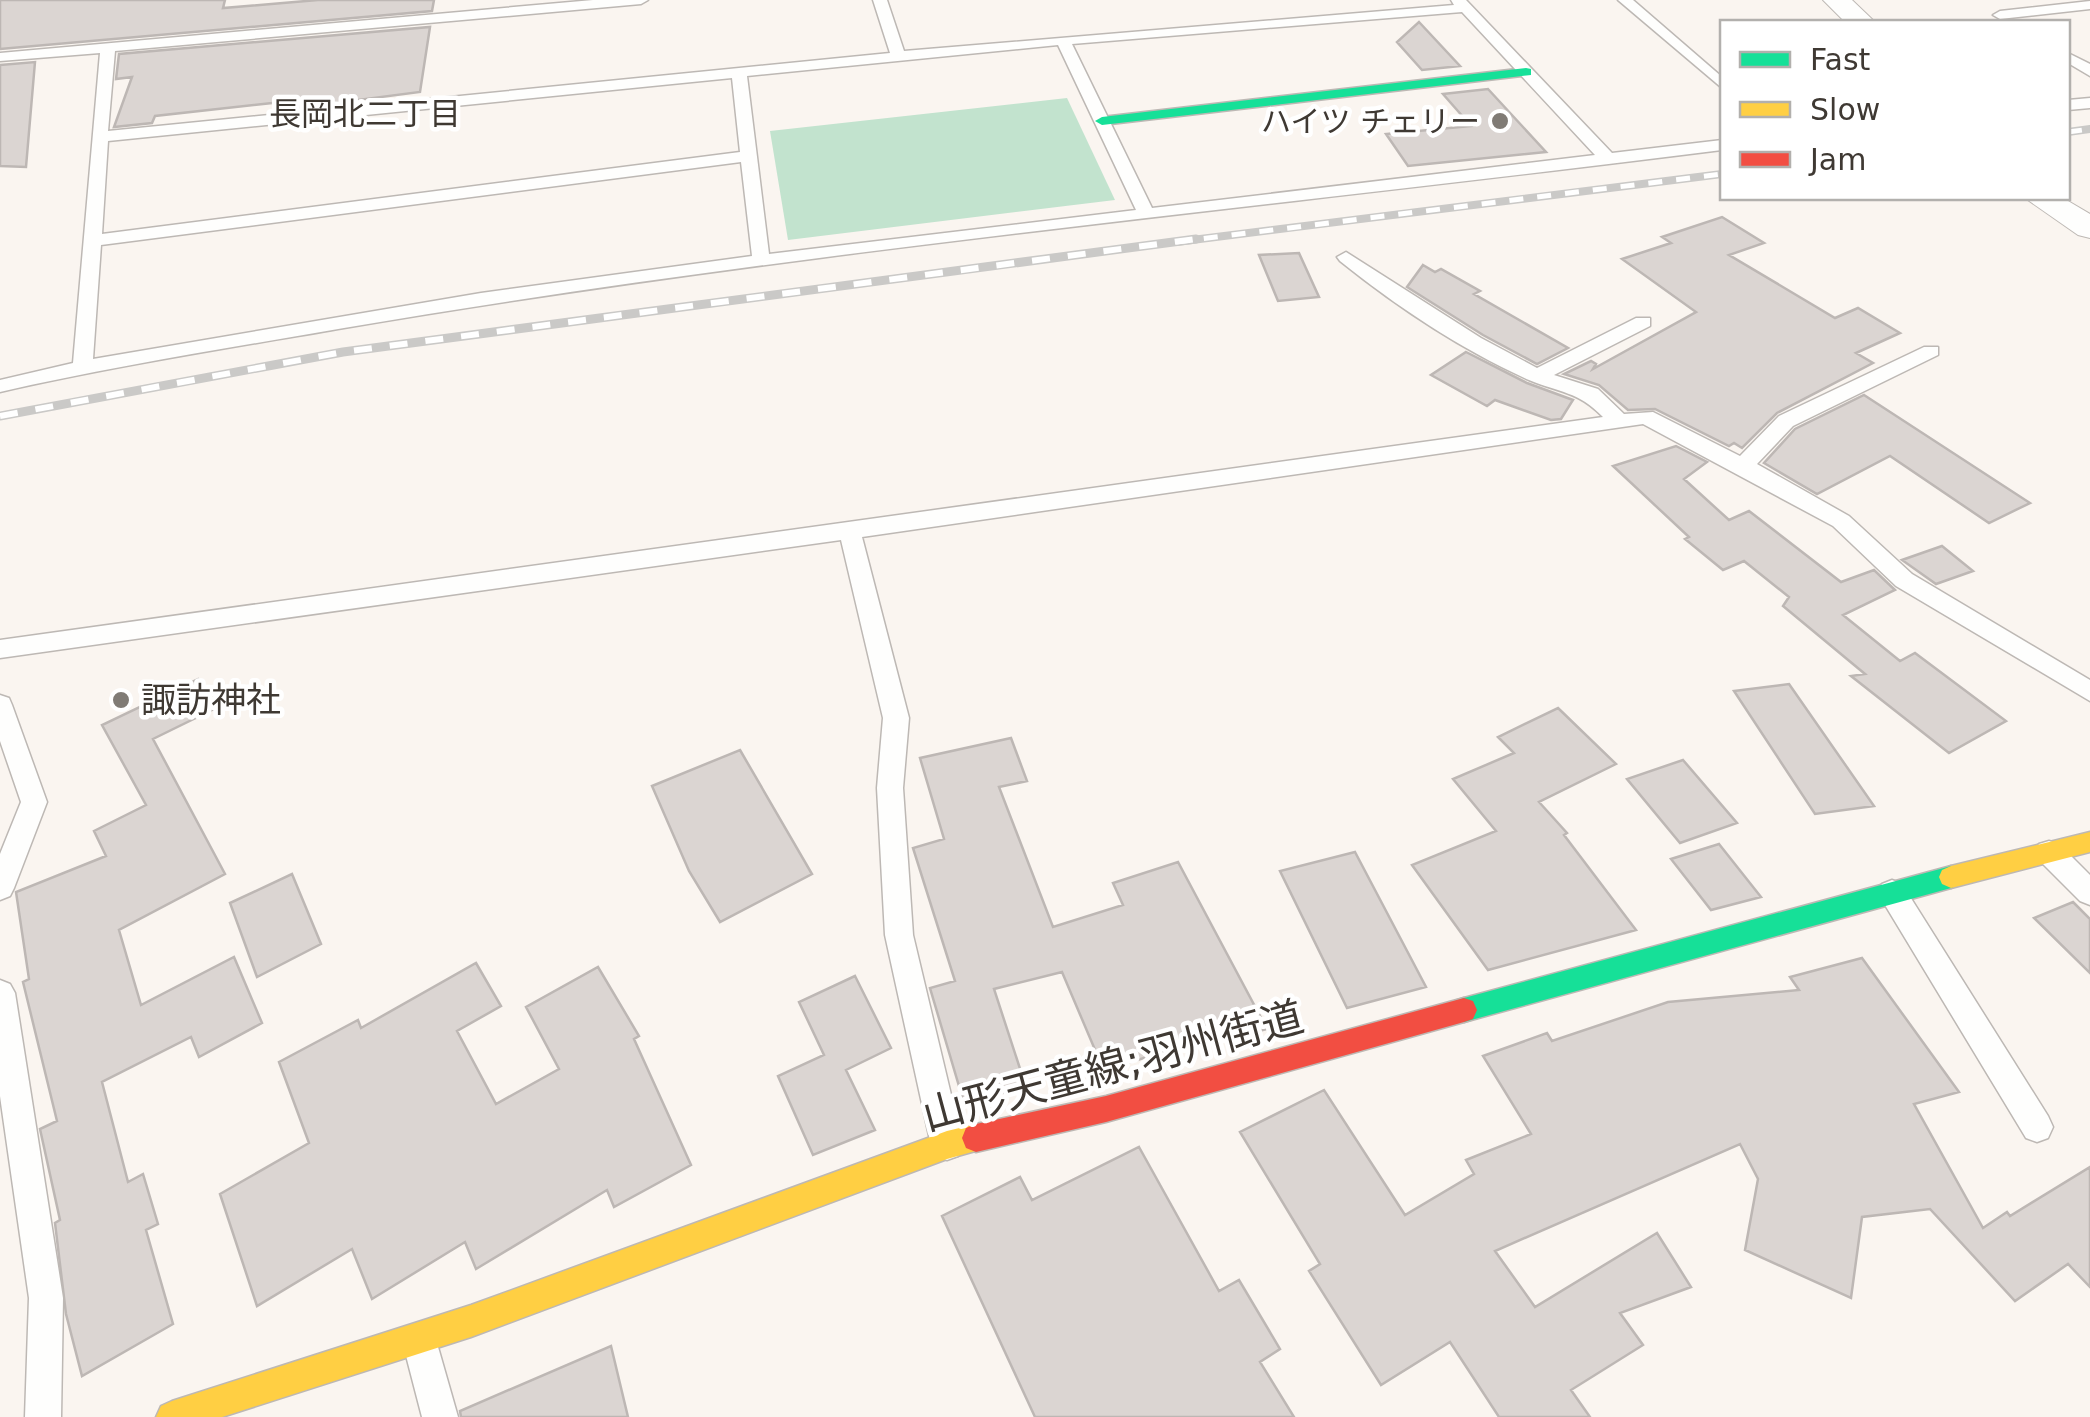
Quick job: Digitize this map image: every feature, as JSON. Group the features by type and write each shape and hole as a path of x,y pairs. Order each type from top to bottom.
{"main road":[{"path":"1102,121 1526,72"},
{"name":"山形天童線;羽州街道","path":"172,1417 418,1338 947,1144 1106,1109 1892,892 2090,842"}],"street":[{"path":"1836,0 1860,20"},
{"path":"2044,200 2090,228"}],"lane":[{"path":"0,57 458,8 640,0"},
{"path":"880,0 898,56"},
{"path":"1625,0 1720,82"},
{"path":"98,137 1461,4 1607,158"},
{"path":"2000,15 2090,6"},
{"path":"1063,40 1147,215"},
{"path":"84,367 95,240 98,137 108,48"},
{"path":"739,74 761,260"},
{"path":"0,386 84,367 481,298 761,260 1720,145"},
{"path":"95,240 751,156"},
{"path":"1346,258 1379,283 1537,376 1591,394 1617,419"},
{"path":"1537,376 1642,322"},
{"path":"1743,466 1786,421 1931,352"},
{"path":"0,650 1646,417 1743,466 1840,522 1904,580 2090,692"},
{"path":"850,532 896,718 890,788 900,935 947,1144"},
{"path":"0,704 34,802 0,888"},
{"path":"2050,852 2090,893"},
{"path":"1892,892 2038,1127"},
{"path":"0,993 46,1298 43,1417"},
{"path":"418,1338 440,1417"}],"green space":[{"path":"1067,98 1115,200 788,240 770,131"}],"building":[{"path":"0,0 225,0 223,8 318,0 434,0 432,11 0,49"},
{"path":"1419,22 1460,66 1422,70 1397,42"},
{"path":"430,27 420,92 289,109 291,101 155,116 152,123 114,127 132,77 116,79 119,54"},
{"path":"35,62 26,167 0,166 0,65"},
{"path":"1488,89 1546,152 1408,166 1386,134 1471,126 1443,94"},
{"path":"1722,217 1764,243 1729,255 1835,318 1858,308 1900,333 1856,353 1873,363 1777,413 1742,448 1734,443 1729,446 1655,409 1628,410 1599,385 1564,374 1591,361 1596,364 1593,369 1696,312 1622,259 1671,243 1662,237"},
{"path":"1299,253 1319,297 1278,301 1259,255"},
{"path":"1423,265 1435,272 1441,269 1480,291 1474,294 1568,348 1537,364 1483,335 1407,287"},
{"path":"1466,352 1527,383 1573,400 1561,419 1551,420 1495,400 1487,406 1431,375"},
{"path":"1864,395 2030,503 1989,523 1890,456 1817,494 1764,463 1795,429"},
{"path":"1676,446 1707,462 1684,479 1729,520 1749,511 1841,582 1874,570 1895,590 1843,615 1900,661 1915,653 2006,721 1949,753 1851,676 1865,674 1783,606 1789,597 1744,561 1723,570 1685,539 1689,537 1613,466"},
{"path":"1942,546 1973,571 1936,584 1902,560"},
{"path":"198,679 216,708 153,739 225,874 119,930 141,1005 234,957 262,1023 199,1057 191,1037 102,1082 128,1182 143,1174 158,1224 146,1230 173,1324 82,1376 66,1314 55,1223 60,1220 40,1129 57,1121 23,982 29,979 16,892 106,856 94,831 146,805 102,725"},
{"path":"1789,684 1874,806 1815,814 1734,691"},
{"path":"1558,708 1616,764 1539,802 1567,833 1564,835 1636,930 1488,970 1412,865 1496,831 1453,779 1514,753 1498,737"},
{"path":"1011,738 1027,781 999,787 1053,927 1123,905 1113,883 1178,862 1267,1029 1202,1046 1199,1040 1104,1071 1062,972 994,989 1026,1087 964,1103 930,988 955,981 913,848 944,839 920,758"},
{"path":"740,750 812,874 720,922 689,871 652,786"},
{"path":"1683,760 1737,823 1680,843 1627,779"},
{"path":"1719,844 1761,897 1711,910 1671,859"},
{"path":"1355,852 1426,987 1347,1008 1280,871"},
{"path":"292,874 321,944 257,977 230,903"},
{"path":"2073,902 2090,919 2090,973 2034,918"},
{"path":"1862,958 1959,1092 1914,1104 1983,1228 2090,1167 2090,1287 2068,1264 2015,1301 1930,1209 1862,1217 1851,1298 1745,1250 1758,1179 1740,1144 1495,1251 1535,1307 1657,1233 1691,1287 1620,1313 1643,1345 1571,1390 1590,1417 1499,1417 1450,1342 1381,1385 1309,1271 1320,1264 1240,1132 1324,1090 1405,1215 1474,1174 1466,1160 1531,1134 1483,1056 1547,1033 1552,1041 1668,1002 1799,990 1790,977"},
{"path":"476,963 501,1006 457,1031 496,1104 559,1069 526,1007 598,967 639,1036 634,1039 691,1165 614,1207 607,1190 476,1269 465,1242 372,1299 352,1249 257,1306 220,1194 309,1143 279,1062 358,1020 361,1028"},
{"path":"855,976 891,1048 846,1070 875,1130 813,1155 778,1076 824,1055 799,1002"},
{"path":"1139,1147 1219,1291 1239,1280 1280,1349 1260,1362 1294,1417 1035,1417 942,1216 1020,1177 1032,1200"},
{"path":"611,1346 628,1417 461,1417 460,1411"}],"railway":[{"path":"2070,132 2090,129"},
{"path":"1176,242 1720,174"},
{"path":"0,416 343,352 1196,239"}],"traffic: fast":[{"path":"1102,121 1526,72"},
{"path":"1464,1010 1951,877"}],"traffic: slow":[{"path":"1951,877 2090,842"},
{"path":"172,1417 471,1321 947,1145 976,1138"}],"traffic: jam":[{"path":"976,1138 1106,1109 1464,1010"}],"place":[{"name":"ハイツ チェリー","path":"1500,121"},
{"name":"諏訪神社","path":"121,700"}],"district":[{"name":"長岡北二丁目","path":"365,114"}]}
